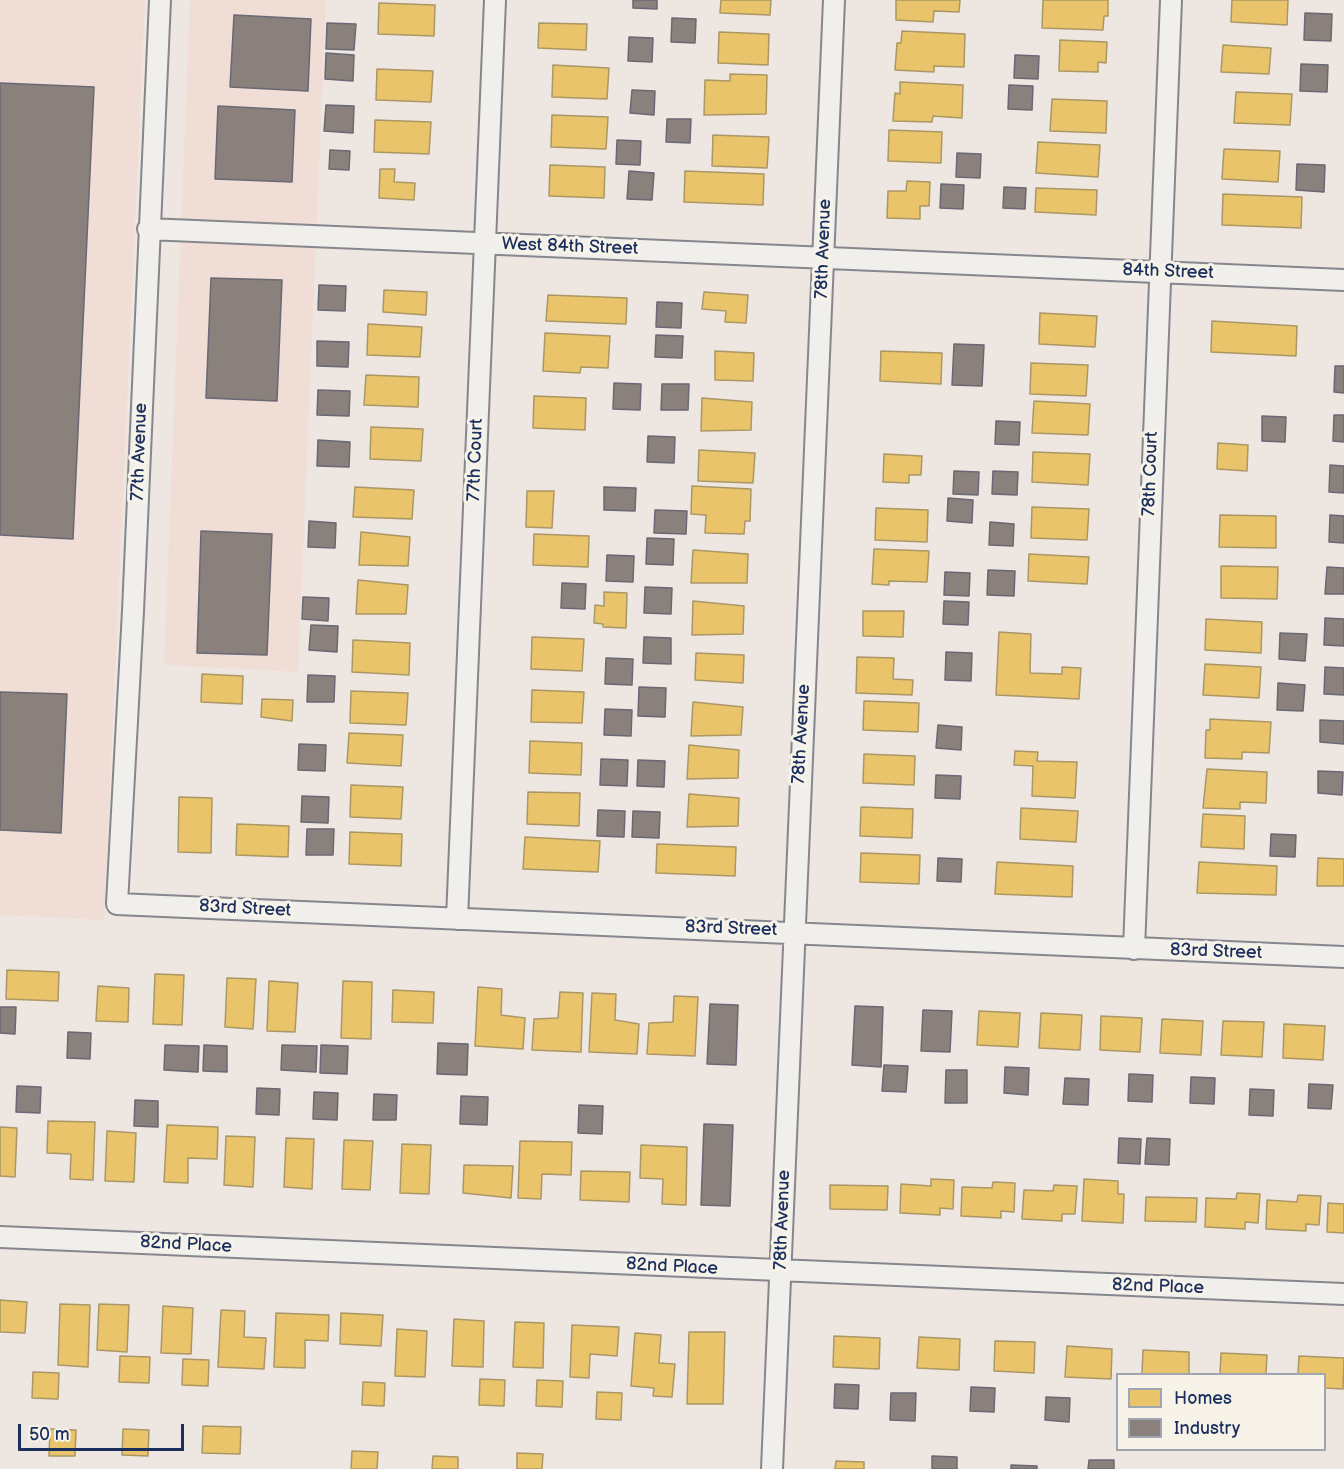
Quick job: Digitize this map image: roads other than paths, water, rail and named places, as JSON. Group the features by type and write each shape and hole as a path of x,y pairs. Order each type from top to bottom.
{"street":[{"name":"77th Avenue","path":"117,903 134,611 148,230 160,0"},
{"name":"77th Court","path":"457,920 495,0"},
{"name":"78th Avenue","path":"772,1469 834,0"},
{"name":"78th Court","path":"1134,949 1171,0"},
{"name":"West 84th Street","path":"148,230 992,265"},
{"name":"84th Street","path":"992,265 1344,280"},
{"name":"83rd Street","path":"117,903 457,920 793,932 1344,957"},
{"name":"82nd Place","path":"0,1237 781,1272 1344,1294"}]}
